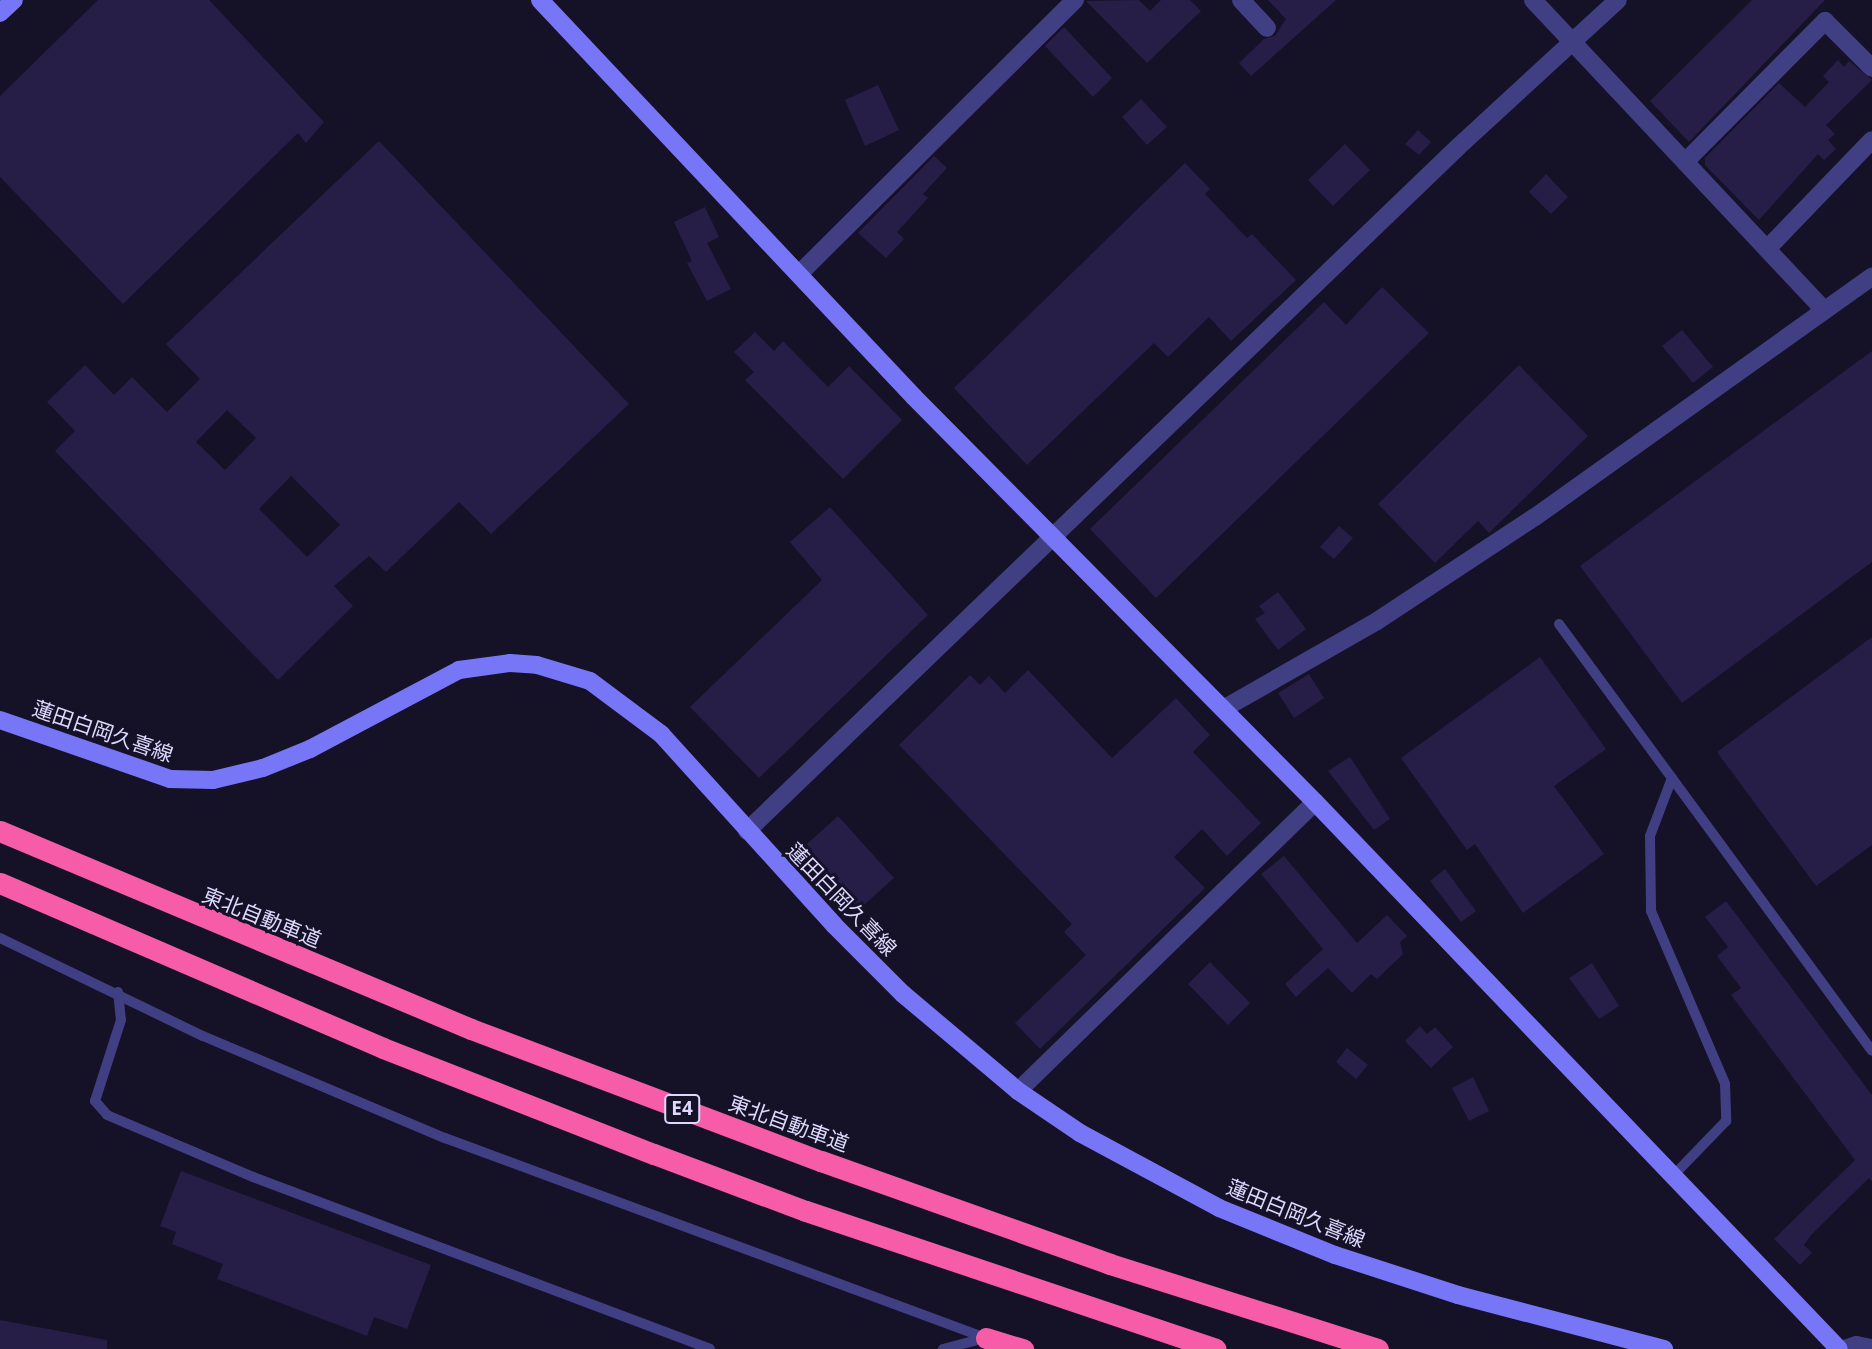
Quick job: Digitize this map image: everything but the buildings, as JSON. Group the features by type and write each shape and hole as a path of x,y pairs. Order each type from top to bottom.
{"highway":[{"name":"東北自動車道","path":"0,831 471,1029 821,1161 1110,1264 1378,1349"},
{"name":"E4","path":"0,883 383,1048 654,1154 806,1210 1215,1349"},
{"path":"986,1338 1023,1349"}],"main road":[{"path":"0,13 14,0"},
{"path":"543,1 1051,537 1315,802 1839,1349"},
{"name":"蓮田白岡久喜線","path":"0,720 170,779 214,780 263,768 310,749 459,670 501,664 537,665 590,681 638,715 698,772 747,831 894,985 1018,1091 1139,1168 1264,1228 1434,1288 1664,1349"}],"street":[{"path":"799,274 1075,0"},
{"path":"1241,0 1267,29"},
{"path":"1533,0 1825,310"},
{"path":"747,831 1051,537 1618,0"},
{"path":"1685,162 1825,21 1872,68"},
{"path":"1767,249 1872,140"},
{"path":"1223,709 1377,621 1535,517 1872,277"},
{"path":"1018,1091 1315,802"},
{"path":"1844,1349 1856,1345 1872,1348"}],"lane":[{"path":"1559,624 1872,1051"},
{"path":"1672,778 1650,836 1651,911 1725,1084 1726,1121 1672,1177"},
{"path":"0,938 118,992 203,1036 445,1138 986,1338"},
{"path":"118,992 121,1020 96,1101 107,1115 253,1177 710,1349"},
{"path":"943,1349 986,1338"}]}
